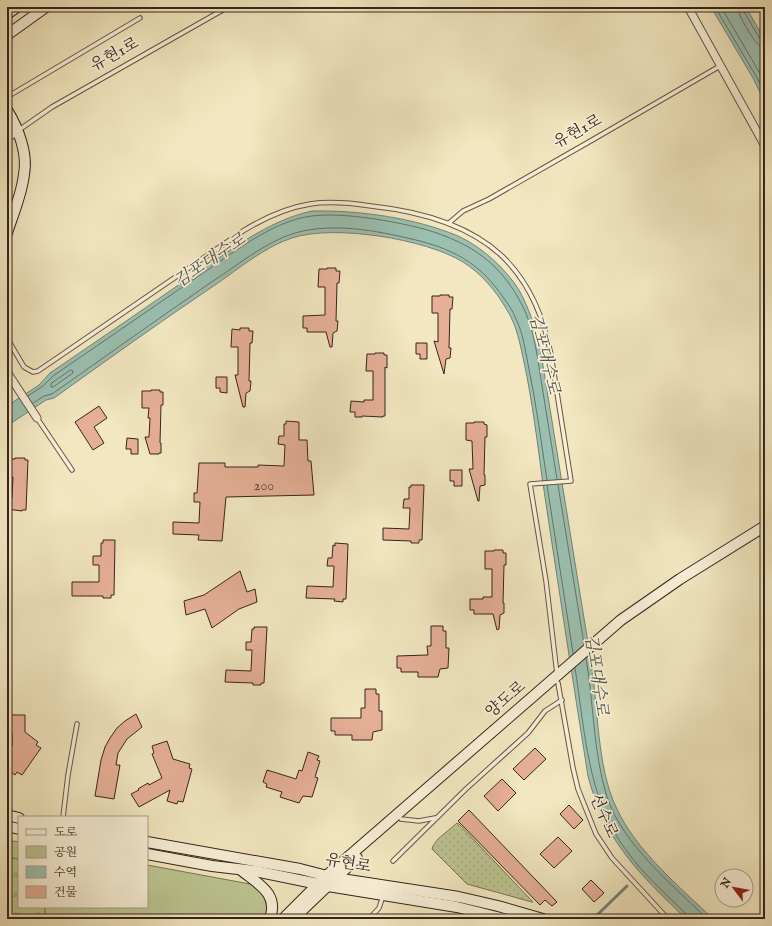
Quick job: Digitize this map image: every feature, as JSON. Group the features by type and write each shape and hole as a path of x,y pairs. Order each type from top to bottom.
{"street":[{"path":"7,14 17,7"},
{"path":"7,35 46,7"},
{"path":"688,7 765,146"},
{"path":"7,110 13,134 23,152 25,173 7,233"},
{"path":"7,119 19,152 20,164 20,175 7,219"},
{"path":"7,372 37,418"},
{"name":"양도로","path":"293,919 326,881 401,819 595,646 621,620 648,600 765,526"},
{"name":"양도로","path":"595,646 643,610 765,532"},
{"name":"양도로","path":"284,919 559,678"},
{"path":"7,815 18,818"},
{"path":"7,826 18,829"},
{"name":"유현로","path":"148,842 300,869 326,881 383,895 457,907 505,919"},
{"name":"유현로","path":"148,854 241,870 459,897 543,919"},
{"path":"241,870 262,886 270,897 273,907 270,919"}],"lane":[{"name":"유현1로","path":"13,134 52,107 228,7"},
{"path":"7,97 140,18"},
{"name":"유현1로","path":"448,223 463,211 489,199 721,66"},
{"path":"7,338 24,367 32,372 38,371 243,231 266,217 292,208 311,204 353,203 404,210 448,223"},
{"name":"선수로","path":"448,223 480,239 501,255 518,274 536,304 548,342 571,481 530,484 546,580 562,700 573,768 578,790 596,834 612,858 668,919"},
{"path":"37,418 72,470"},
{"path":"392,861 488,768 528,733 545,711 562,700"},
{"path":"63,816 68,775 77,724"},
{"path":"401,819 419,821 437,818"},
{"path":"369,919 379,908 383,895"}],"green space":[{"path":"457,823 533,902 467,884 432,849 438,839"},
{"path":"7,840 18,842 18,859 7,857"},
{"path":"7,857 18,859 18,908 45,908 45,915 43,919 7,919"},
{"path":"148,865 250,884 255,887 265,898 267,908 265,919 43,919 45,915 45,908 148,908"}],"water":[{"path":"711,7 746,7 765,40 765,102 753,78"},
{"path":"312,211 349,212 386,216 424,224 458,236 476,246 500,266 519,290 526,304 540,347 591,661 599,736 605,774 610,791 616,807 625,823 647,853 673,881 713,919 686,919 653,887 614,838 595,799 588,776 532,405 520,342 513,322 503,303 488,283 463,262 447,254 427,247 379,236 355,233 331,233 310,234 292,238 272,247 252,259 54,398 46,400 7,426 7,406 39,385 50,373 248,238 279,222"}],"building":[{"path":"336,268 336,271 340,271 339,283 337,283 337,331 333,333 332,347 330,347 326,332 307,332 307,328 303,328 303,316 325,315 325,287 318,287 319,269"},
{"path":"449,295 449,297 453,297 452,309 450,309 450,358 446,359 444,374 434,341 438,342 438,313 432,313 432,296"},
{"path":"240,328 249,328 249,331 253,331 252,343 250,343 250,391 246,393 245,407 243,407 235,375 238,375 238,347 231,347 232,329 240,330"},
{"path":"416,343 427,343 427,359 420,359 420,354 416,354"},
{"path":"384,353 384,355 387,355 387,368 385,367 385,416 355,417 355,412 350,412 351,401 364,402 364,400 373,400 373,371 366,371 367,354"},
{"path":"216,377 227,377 227,393 220,392 220,388 216,388"},
{"path":"160,390 160,392 163,392 163,405 161,405 161,453 159,454 150,454 145,437 149,437 150,418 148,418 149,408 142,408 142,391"},
{"path":"99,406 107,418 94,427 104,443 93,450 75,422"},
{"path":"286,421 299,422 299,440 307,440 308,461 311,461 314,495 226,497 222,541 198,540 199,535 173,534 173,522 199,523 200,502 194,502 194,493 197,493 199,463 225,463 225,467 258,467 258,465 284,466 285,445 278,444 279,436 284,436 284,424 286,424"},
{"path":"484,422 484,424 487,425 487,437 485,437 485,485 480,486 479,501 469,469 473,469 472,441 466,440 466,423"},
{"path":"127,438 138,439 138,454 131,454 131,449 126,449"},
{"path":"25,458 25,460 28,460 26,510 22,511 7,509 7,498 12,498 13,477 7,477 8,459"},
{"path":"450,470 462,470 462,486 454,486 454,481 450,481"},
{"path":"411,485 424,485 422,540 419,540 419,543 411,543 411,541 383,540 383,528 409,529 410,508 403,508 404,499 409,499 409,487 411,487"},
{"path":"103,540 115,540 114,595 111,595 111,598 103,598 103,596 72,596 72,582 99,582 99,565 93,565 93,556 101,556 101,543 103,543"},
{"path":"335,543 348,544 346,599 343,599 343,602 334,601 335,599 306,598 307,586 333,587 334,566 327,566 328,558 332,558 333,545 335,546"},
{"path":"503,550 503,553 506,553 506,565 504,565 504,613 500,615 499,629 497,630 493,614 474,614 474,610 470,610 470,599 492,597 492,569 485,569 485,551"},
{"path":"240,571 247,592 255,589 257,602 239,609 212,628 205,609 186,615 184,601 204,595"},
{"path":"431,626 443,626 443,631 446,631 446,648 449,648 448,668 440,669 438,677 418,677 418,672 401,672 401,668 397,668 397,656 428,655 427,646 431,646"},
{"path":"254,627 267,627 264,683 261,683 261,685 253,685 253,683 225,682 226,670 251,671 252,650 246,650 246,642 251,642 252,629 254,629"},
{"path":"365,689 376,689 376,694 379,694 379,711 382,711 382,730 373,732 372,740 352,740 352,735 335,735 335,731 331,731 331,718 361,718 361,708 365,708"},
{"path":"136,714 142,727 127,739 118,753 116,765 120,765 114,799 95,796 101,760 105,747 117,728"},
{"path":"10,715 25,715 25,732 38,742 36,745 41,748 22,775 17,772 15,775 7,769 7,753 12,746 12,733 10,733 10,725 8,725"},
{"path":"167,741 173,759 190,764 189,768 192,769 183,802 178,801 177,804 167,801 170,790 139,807 131,794 148,783 149,785 162,778 152,754 154,753 152,746"},
{"path":"535,748 546,759 524,780 513,769"},
{"path":"308,752 319,756 317,760 320,761 315,777 318,778 312,797 303,796 299,803 280,797 282,792 266,787 267,784 263,782 267,770 296,779 299,770 302,771"},
{"path":"502,779 516,793 498,811 484,796"},
{"path":"569,805 583,820 574,829 560,814"},
{"path":"469,810 557,902 552,906 545,900 540,905 458,821"},
{"path":"558,837 572,851 554,868 540,854"},
{"path":"591,880 604,893 594,902 582,889"}],"waterway":[{"path":"593,919 627,886"}],"water label":[{"name":"김포대수로","path":"210,261"},
{"name":"김포대수로","path":"544,354"},
{"name":"김포대수로","path":"596,675"}]}
